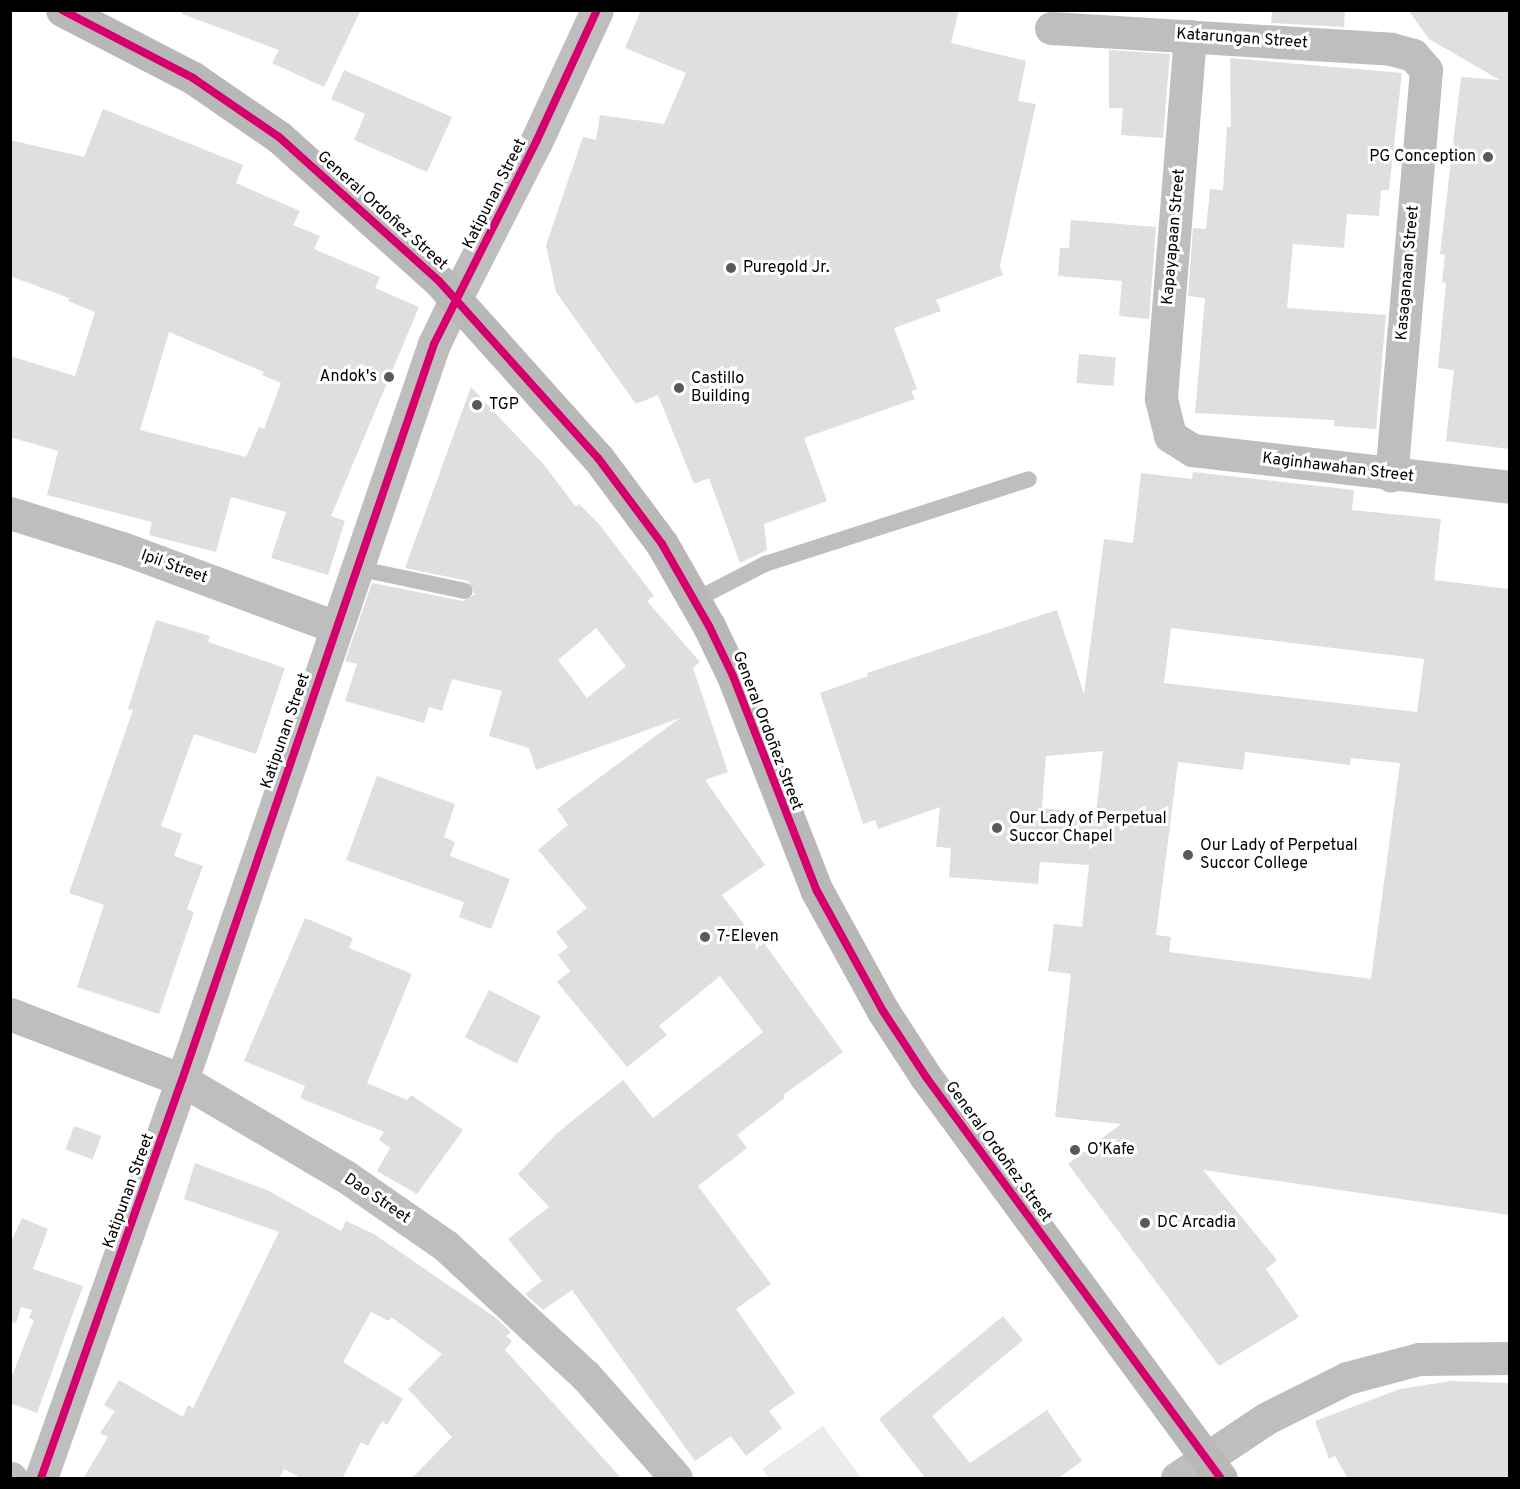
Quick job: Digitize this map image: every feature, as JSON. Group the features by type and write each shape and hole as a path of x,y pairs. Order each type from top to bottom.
{"main road":[{"name":"General Ordoñez Street","path":"62,10 193,78 250,116 348,197 456,298 598,458 662,544 695,600 734,676 817,891 883,1011 933,1086 1213,1468"}],"street":[{"name":"Katipunan Street","path":"41,1479 183,1080 335,627 434,344 536,142 597,10"},
{"name":"Katarungan Street","path":"1051,28 1391,49 1413,55 1426,70"},
{"name":"Kapayapaan Street","path":"1170,436 1161,399 1190,36"},
{"name":"Kasaganaan Street","path":"1390,475 1426,70"},
{"name":"Kaginhawahan Street","path":"1170,436 1192,450 1390,475 1509,487"},
{"name":"Ipil Street","path":"10,513 122,548 335,627"},
{"name":"Dao Street","path":"10,1014 183,1080 345,1176 446,1246 585,1375 676,1479"},
{"path":"1177,1479 1213,1468 1295,1403 1372,1369 1419,1359 1509,1358"}],"lane":[{"path":"695,600 765,564 1029,479"},
{"path":"356,568 465,591"}],"shaded area":[{"path":"823,1426 861,1478 769,1478 762,1469"}],"building":[{"path":"182,10 361,10 324,87 272,63 279,50 182,14"},
{"path":"641,10 959,10 951,43 1026,61 1018,101 1036,104 1000,266 1003,275 936,300 941,311 894,328 917,389 911,391 915,399 804,438 827,501 764,524 767,550 740,563 709,478 694,484 658,395 636,404 556,292 546,245 583,137 596,140 600,115 664,124 686,73 625,48"},
{"path":"1272,10 1345,10 1344,27 1271,23"},
{"path":"1408,10 1509,10 1509,449 1446,441 1454,370 1438,368 1446,283 1442,282 1445,255 1440,254 1461,77 1500,80 1429,39"},
{"path":"1109,50 1170,54 1163,138 1121,135 1123,108 1109,108"},
{"path":"1230,58 1402,73 1389,190 1381,190 1379,216 1347,214 1344,248 1293,244 1287,308 1386,315 1376,429 1334,426 1334,420 1195,413 1205,298 1188,296 1193,228 1206,229 1210,189 1223,190 1227,127 1231,127"},
{"path":"344,70 452,117 427,172 354,140 365,114 331,99"},
{"path":"103,109 243,165 236,183 300,211 293,225 320,236 314,249 380,277 375,288 419,307 331,516 345,521 328,575 271,558 286,512 231,497 216,552 149,535 152,522 47,495 58,451 10,437 10,356 75,376 95,312 68,301 69,298 10,276 10,140 84,157","holes":["169,332 264,372 262,375 281,383 264,429 259,427 246,457 140,430"]},
{"path":"1071,220 1156,227 1149,319 1119,316 1122,281 1058,276 1060,248 1069,248"},
{"path":"1079,354 1116,357 1113,386 1076,383"},
{"path":"471,387 545,466 576,507 579,504 599,524 654,596 647,601 700,662 693,668 728,772 705,780 765,865 722,895 760,946 764,943 843,1052 783,1095 785,1098 737,1135 747,1148 698,1186 771,1284 736,1309 795,1393 769,1411 782,1428 746,1456 731,1436 695,1461 572,1290 543,1310 525,1294 542,1281 508,1239 549,1207 518,1174 556,1134 623,1080 653,1118 763,1032 720,976 659,1026 667,1035 627,1067 557,982 570,971 558,955 568,947 556,932 587,908 538,850 568,825 557,809 680,718 536,770 529,748 489,736 502,691 452,679 442,711 429,707 424,723 345,701 357,664 345,661 372,583 463,601 475,594 468,581 405,568","holes":["596,628 626,666 587,698 558,660"]},
{"name":"Our Lady of Perpetual Succor College","path":"1193,472 1354,490 1352,510 1441,519 1434,580 1509,589 1509,1215 1203,1170 1277,1260 1266,1269 1299,1317 1219,1366 1068,1164 1121,1124 1055,1117 1071,974 1048,971 1054,924 1082,927 1089,865 1040,862 1038,884 949,877 951,848 936,847 940,807 878,829 875,820 863,824 820,693 868,676 867,673 1057,610 1084,694 1104,539 1133,543 1141,473 1192,479","holes":["1171,628 1424,659 1417,712 1164,683","1103,751 1096,814 1042,808 1046,756","1245,752 1350,765 1351,758 1400,763 1371,979 1169,952 1171,937 1156,935 1178,762 1243,770"]},
{"path":"156,620 210,636 208,642 285,668 256,754 194,734 161,826 182,834 174,856 203,866 187,909 194,912 159,1014 77,987 104,905 69,893 133,710 128,709"},
{"path":"377,776 455,804 444,837 455,842 450,856 510,879 491,929 459,917 464,902 346,860"},
{"path":"305,918 353,938 349,948 412,974 367,1083 407,1100 411,1095 463,1130 417,1194 377,1171 390,1148 379,1140 384,1132 300,1098 305,1086 244,1061"},
{"path":"489,990 541,1016 517,1064 465,1037"},
{"path":"74,1126 101,1136 93,1159 65,1149"},
{"path":"195,1163 267,1190 341,1231 346,1221 374,1234 496,1318 511,1332 506,1336 512,1341 505,1350 622,1479 411,1479 452,1437 408,1389 442,1354 391,1317 389,1321 371,1312 343,1362 403,1399 387,1425 382,1421 368,1446 361,1442 342,1479 303,1479 284,1469 279,1479 83,1479 108,1437 100,1433 115,1411 104,1405 119,1380 183,1417 188,1405 193,1408 279,1232 184,1199"},
{"path":"22,1218 48,1229 33,1269 83,1286 37,1413 10,1403 10,1381 34,1320 29,1318 32,1310 21,1307 16,1323 10,1322 10,1244"},
{"path":"1003,1316 1023,1340 932,1416 970,1463 1047,1410 1082,1461 1057,1479 926,1479 879,1419"},
{"path":"1451,1381 1509,1383 1509,1479 1348,1479 1335,1456 1329,1459 1315,1421 1400,1389"}],"cycle path":[{"path":"62,10 193,78 279,137 439,281 598,458 662,544 709,626 733,676 817,891 883,1011 926,1077 1221,1478"},
{"path":"41,1478 182,1080 434,344 536,142 597,10"}],"place":[{"name":"PG Conception","path":"1488,157"},
{"name":"Puregold Jr.","path":"731,268"},
{"name":"Andok's","path":"389,377"},
{"name":"Castillo Building","path":"679,388"},
{"name":"TGP","path":"477,405"},
{"name":"Our Lady of Perpetual Succor Chapel","path":"997,828"},
{"name":"Our Lady of Perpetual Succor College","path":"1188,855"},
{"name":"7-Eleven","path":"705,937"},
{"name":"O’Kafe","path":"1075,1150"},
{"name":"DC Arcadia","path":"1145,1223"}]}
